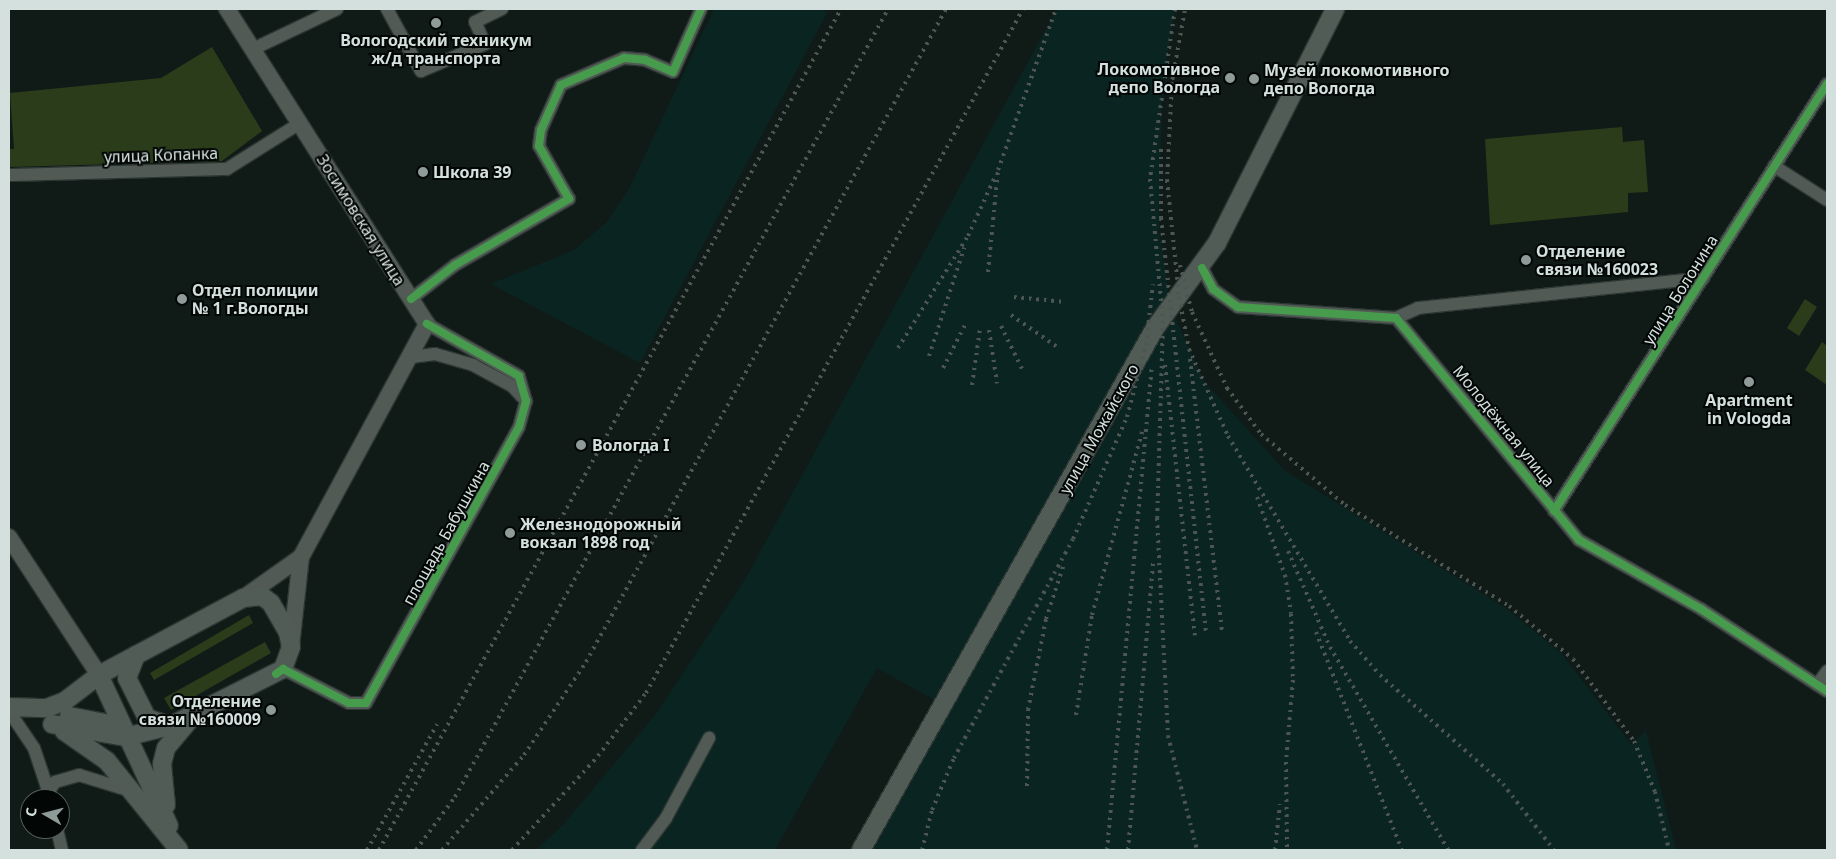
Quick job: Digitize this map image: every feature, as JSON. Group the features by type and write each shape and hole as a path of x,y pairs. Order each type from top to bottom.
{"main road":[{"name":"улица Можайского","path":"861,850 1155,328 1202,268 1335,9"},
{"path":"9,709 52,724 125,737 170,726 279,672 291,647 271,603 262,596 243,598 99,674 65,701 30,709"},
{"path":"136,655 127,678 147,718 170,726"},
{"path":"99,674 125,737 181,850"},
{"path":"9,709 30,709 110,724 125,737"},
{"path":"181,850 164,800 162,764 176,734 196,714"},
{"path":"52,724 107,761 181,850"}],"street":[{"name":"Зосимовская улица","path":"227,9 427,324"},
{"path":"253,49 337,9"},
{"path":"387,9 421,71 485,44 475,22 502,9"},
{"path":"411,300 455,265 569,199 539,146 541,130 561,85 624,58 645,60 674,72 701,9"},
{"name":"улица Болонина","path":"1554,511 1827,84"},
{"name":"улица Копанка","path":"9,175 227,169 300,123"},
{"path":"1774,166 1827,200"},
{"path":"1202,268 1213,289 1244,308 1396,318 1418,308 1702,278"},
{"name":"Молодёжная улица","path":"1396,318 1554,511 1580,540 1604,557 1701,609 1822,688"},
{"path":"291,647 301,557 411,357 427,324 513,369 523,384 526,401"},
{"path":"411,357 435,354 473,365 512,386 526,401"},
{"name":"площадь Бабушкина","path":"279,672 349,703 366,703 510,444 526,401"},
{"path":"9,537 99,674"},
{"path":"243,598 301,557"},
{"path":"1822,688 1827,671"},
{"path":"9,709 34,748 48,789"},
{"path":"642,850 666,818 709,738"},
{"path":"52,789 55,782 79,775 133,792"}],"shaded area":[{"path":"714,9 822,9 827,13 640,363 491,284 574,250 607,222 629,189"},
{"path":"1057,9 1175,9 1162,89 1159,230 1171,308 1204,381 1284,470 1507,609 1561,653 1631,744 1646,731 1676,850 873,850 951,709 877,668 775,850 536,850 563,825 656,714 746,578"}],"green space":[{"path":"212,47 262,131 222,161 9,167 9,149 14,149 10,93 161,78"},
{"path":"1622,127 1623,142 1644,140 1648,192 1628,193 1628,212 1490,225 1485,139"},
{"path":"1805,299 1817,307 1799,336 1787,328"},
{"path":"1822,342 1827,346 1827,385 1805,370"},
{"path":"249,615 253,623 154,680 150,673"},
{"path":"265,642 271,653 171,710 164,698"}],"railway":[{"path":"379,850 841,9"},
{"path":"416,850 455,797 888,9"},
{"path":"442,850 524,755 586,662 946,9"},
{"path":"512,850 598,756 646,693 1023,9"},
{"path":"988,272 998,170 1056,9"},
{"path":"1175,9 1150,179 1163,321 1157,518 1168,736 1197,850"},
{"path":"1171,87 1185,9"},
{"path":"1172,82 1167,180 1179,297 1189,349 1228,436 1350,641 1380,675 1503,784 1554,850"},
{"path":"1161,149 1161,218 1206,633"},
{"path":"898,348 968,236 994,179"},
{"path":"929,356 964,248"},
{"path":"1180,265 1192,312 1227,388 1261,434 1345,505 1509,606 1573,659 1634,741 1655,792 1669,850"},
{"path":"922,850 932,810 954,758 1073,539 1127,417 1146,345 1153,284"},
{"path":"1014,297 1066,302"},
{"path":"1011,315 1056,346"},
{"path":"943,368 966,323"},
{"path":"1001,326 1024,373"},
{"path":"972,385 980,329"},
{"path":"989,330 997,383"},
{"path":"1190,359 1222,631"},
{"path":"1165,365 1195,635"},
{"path":"1107,850 1152,369"},
{"path":"1076,715 1092,615 1142,432"},
{"path":"1257,497 1285,575 1291,614 1293,680 1286,762 1287,850"},
{"path":"1288,551 1330,647 1448,850"},
{"path":"1128,850 1153,563"},
{"path":"1027,786 1028,710 1046,619 1063,567"},
{"path":"1316,632 1402,850"},
{"path":"367,850 437,724"},
{"path":"1275,850 1280,804"}],"cycle path":[{"path":"411,299 455,265 569,199 539,146 541,130 561,85 624,58 645,60 673,72 701,9"},
{"path":"1554,511 1827,84"},
{"path":"1202,268 1213,289 1238,307 1396,318 1579,540 1701,609 1827,691"},
{"path":"276,674 283,669 349,703 366,703 519,427 526,401 519,376 427,324"}],"place":[{"name":"Вологодский техникум ж/д транспорта","path":"436,23"},
{"name":"Локомотивное депо Вологда","path":"1230,78"},
{"name":"Музей локомотивного депо Вологда","path":"1254,79"},
{"name":"Школа 39","path":"423,172"},
{"name":"Отделение связи №160023","path":"1526,260"},
{"name":"Отдел полиции № 1 г.Вологды","path":"182,299"},
{"name":"Apartment in Vologda","path":"1749,382"},
{"name":"Вологда I","path":"581,445"},
{"name":"Железнодорожный вокзал 1898 год","path":"510,533"},
{"name":"Отделение связи №160009","path":"271,710"}]}
